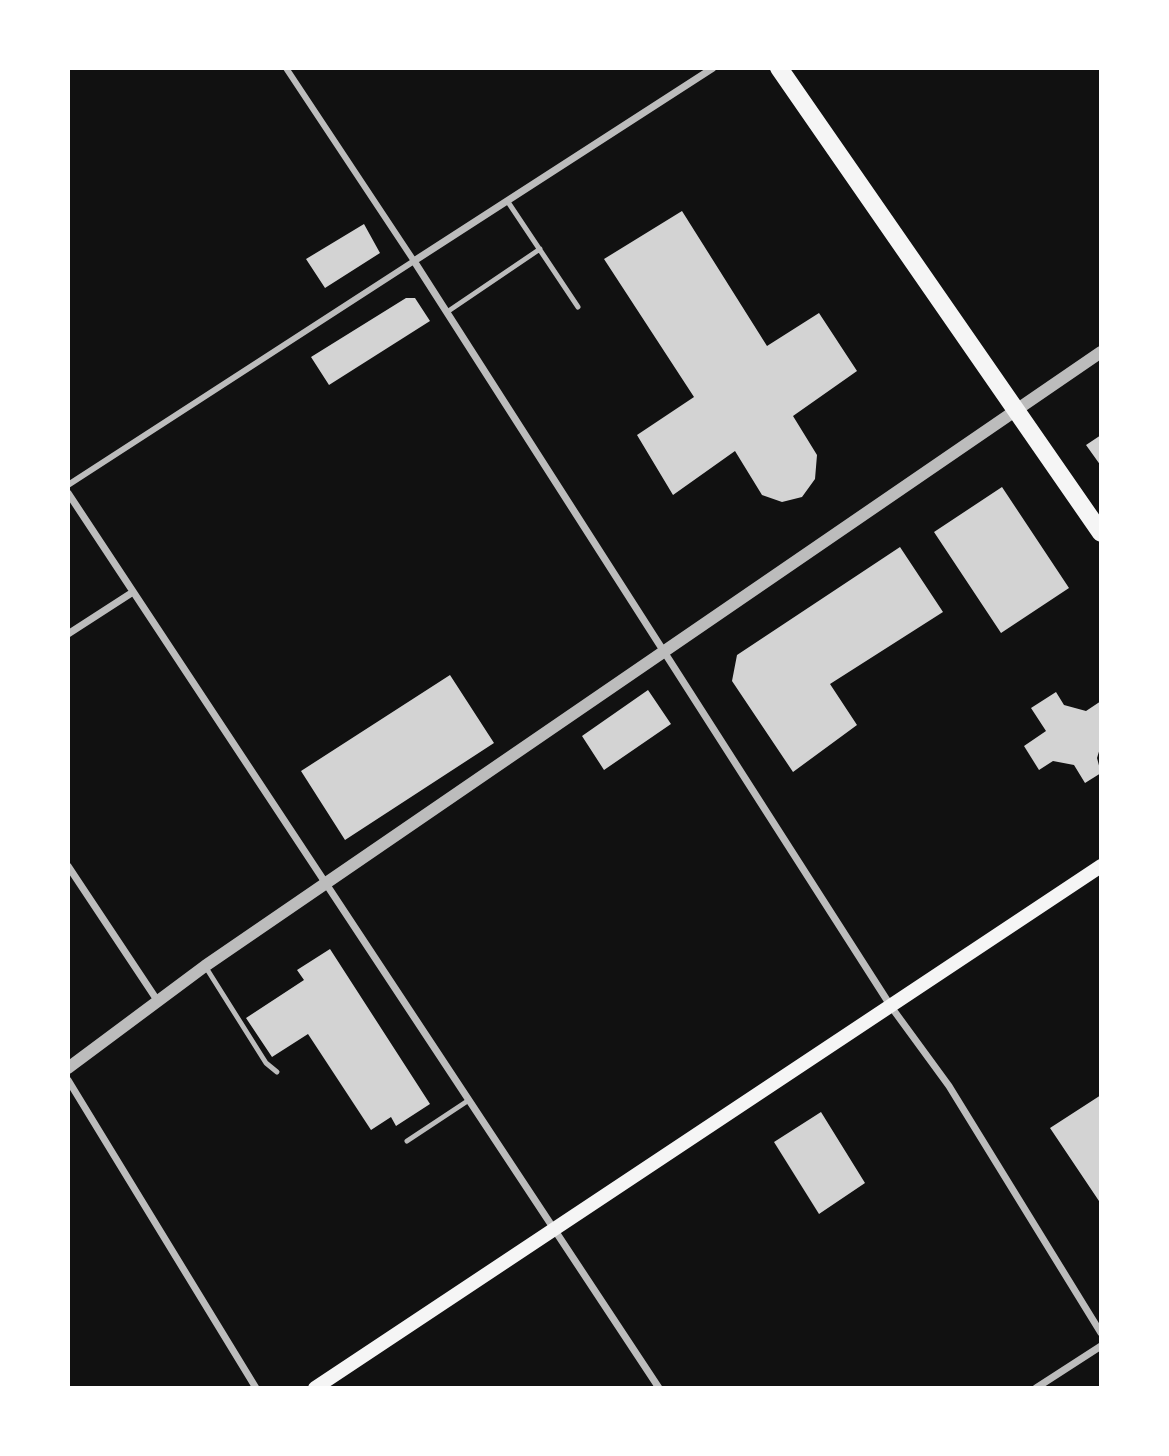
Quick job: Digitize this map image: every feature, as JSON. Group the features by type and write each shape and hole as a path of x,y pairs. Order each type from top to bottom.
{"main road":[{"path":"779,68 1101,533"},
{"path":"315,1388 892,1008 1101,866"}],"street":[{"path":"286,68 447,312 892,1008 949,1086 1101,1333"},
{"path":"68,485 713,68"},
{"path":"68,1068 205,966 1015,408 1101,352"},
{"path":"68,493 659,1388"},
{"path":"68,634 133,592"},
{"path":"68,866 157,1000"},
{"path":"68,1080 256,1388"},
{"path":"1036,1388 1101,1346"}],"lane":[{"path":"508,202 578,307"},
{"path":"447,312 540,249"},
{"path":"205,966 266,1063 277,1072"},
{"path":"407,1142 469,1100"}],"building":[{"path":"682,211 767,346 819,313 857,371 793,416 817,455 815,479 802,497 782,502 762,495 735,451 673,495 637,435 694,397 604,259"},
{"path":"364,224 380,253 325,288 306,259"},
{"path":"406,298 415,298 430,321 329,385 311,357"},
{"path":"1101,435 1101,466 1086,445"},
{"path":"1002,487 1069,588 1001,633 934,532"},
{"path":"900,547 943,612 830,684 857,725 793,772 732,681 737,655"},
{"path":"450,675 494,743 345,840 301,771"},
{"path":"648,690 671,724 604,770 582,736"},
{"path":"1056,692 1064,705 1086,711 1101,701 1101,745 1097,758 1101,773 1085,783 1074,765 1053,761 1039,770 1024,746 1046,731 1031,708"},
{"path":"330,949 430,1104 396,1126 391,1117 371,1130 308,1034 272,1057 246,1018 304,980 297,970"},
{"path":"1101,1095 1101,1204 1050,1128"},
{"path":"821,1112 865,1183 819,1214 774,1142"}]}
